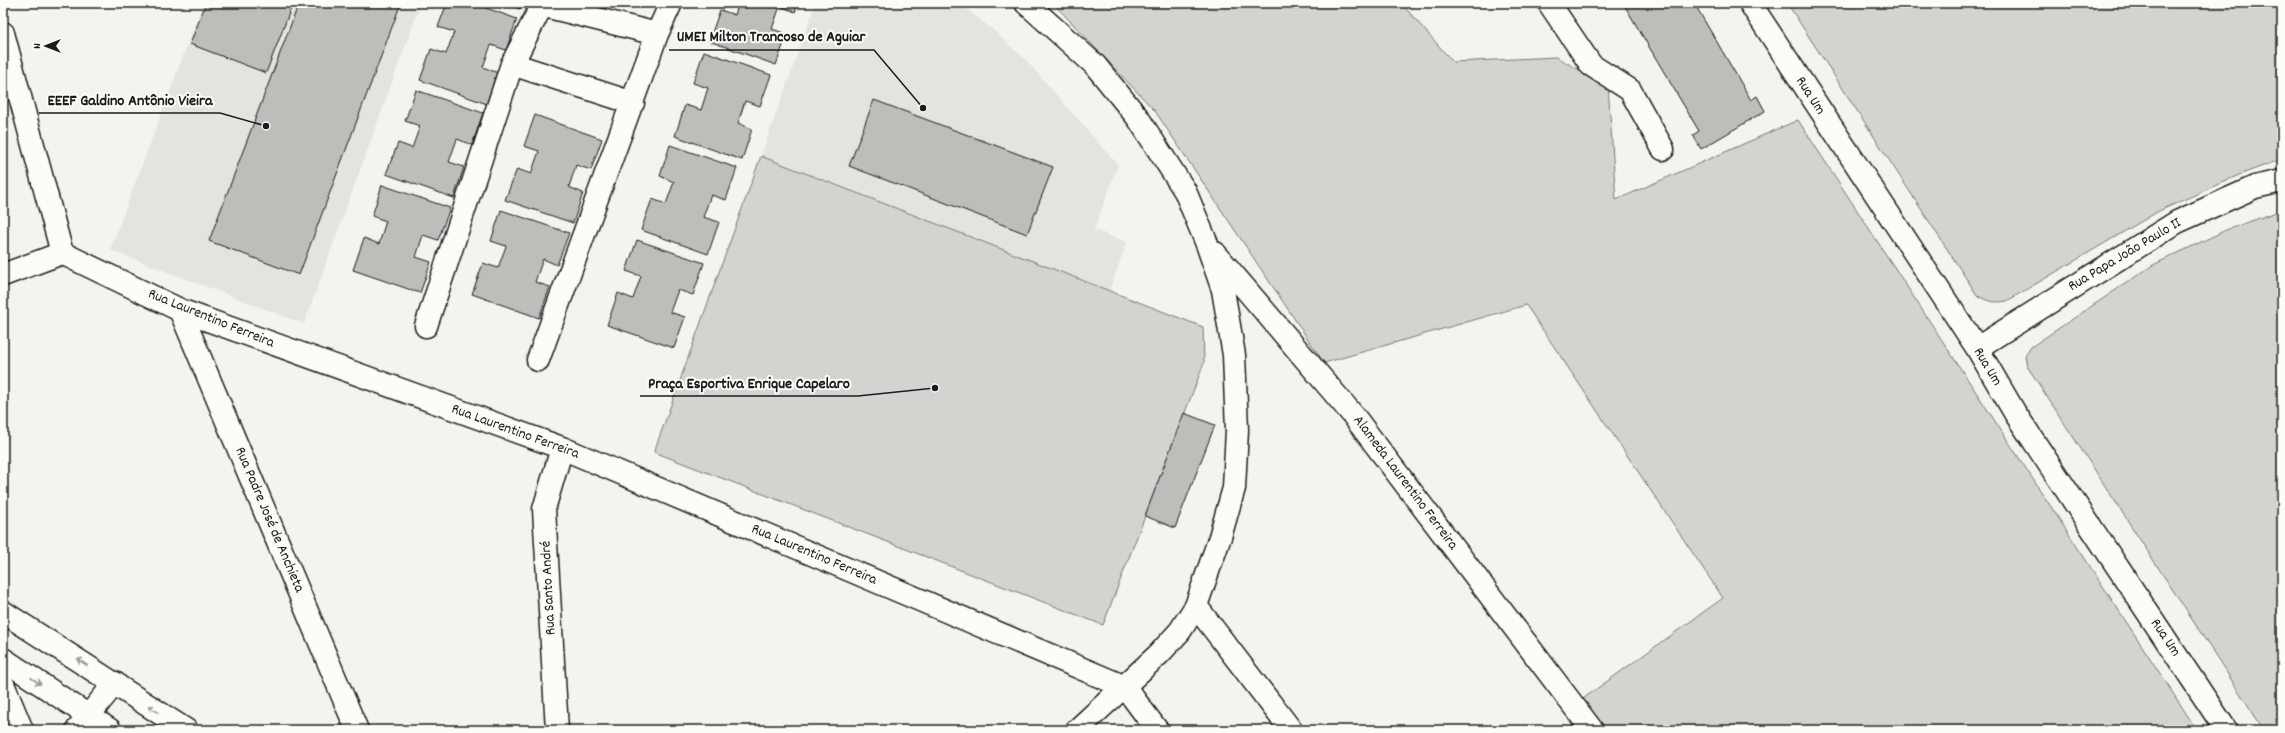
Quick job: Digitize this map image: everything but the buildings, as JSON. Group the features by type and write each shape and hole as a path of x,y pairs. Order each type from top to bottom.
{"street":[{"path":"538,360 657,34 671,3"},
{"path":"1026,3 1095,65 1138,118 1185,191 1207,244 1223,290 1234,355 1237,430 1234,488 1220,537 1196,606 1180,630 1125,687 1077,730"},
{"path":"1549,3 1591,65 1630,90 1663,149"},
{"name":"Rua Um","path":"1750,3 1977,348 2014,414 2226,730"},
{"path":"426,326 512,64 542,4 657,34"},
{"path":"3,33 10,85 62,253 3,275"},
{"path":"512,64 633,103"},
{"name":"Rua Papa João Paulo II","path":"1977,348 2177,222 2255,187 2282,181"},
{"name":"Alameda Laurentino Ferreira","path":"1207,244 1353,415 1592,730"},
{"name":"Rua Laurentino Ferreira","path":"62,253 180,310 562,448 1125,687"},
{"name":"Rua Padre José de Anchieta","path":"180,310 357,730"},
{"name":"Rua Santo André","path":"557,730 544,509 562,448"},
{"path":"1196,606 1291,730"},
{"path":"3,612 186,730"},
{"path":"3,659 82,723 110,730"},
{"path":"3,684 22,730"},
{"path":"82,723 115,684"},
{"path":"1125,687 1157,730"}],"shaded area":[{"path":"203,3 421,3 304,324 110,250"},
{"path":"816,3 959,3 992,29 1025,59 1118,165 1094,230 1127,242 1109,291 761,156"},
{"path":"1053,3 1401,3 1453,62 1556,57 1608,86 1616,200 1798,120 2197,730 1598,730 1577,703 1723,598 1526,305 1324,363 1155,111"},
{"path":"1787,3 2282,3 2282,159 2239,175 2159,211 2007,301 1988,301 1977,295"},
{"path":"761,156 1203,327 1204,363 1103,625 654,452"},
{"path":"2282,210 2282,730 2264,730 2027,366 2025,356 2031,347 2153,265 2226,230"}],"place":[{"name":"UMEI Milton Trancoso de Aguiar","path":"923,108"},
{"name":"EEEF Galdino Antônio Vieira","path":"266,126"},
{"name":"Praça Esportiva Enrique Capelaro","path":"935,388"}]}
